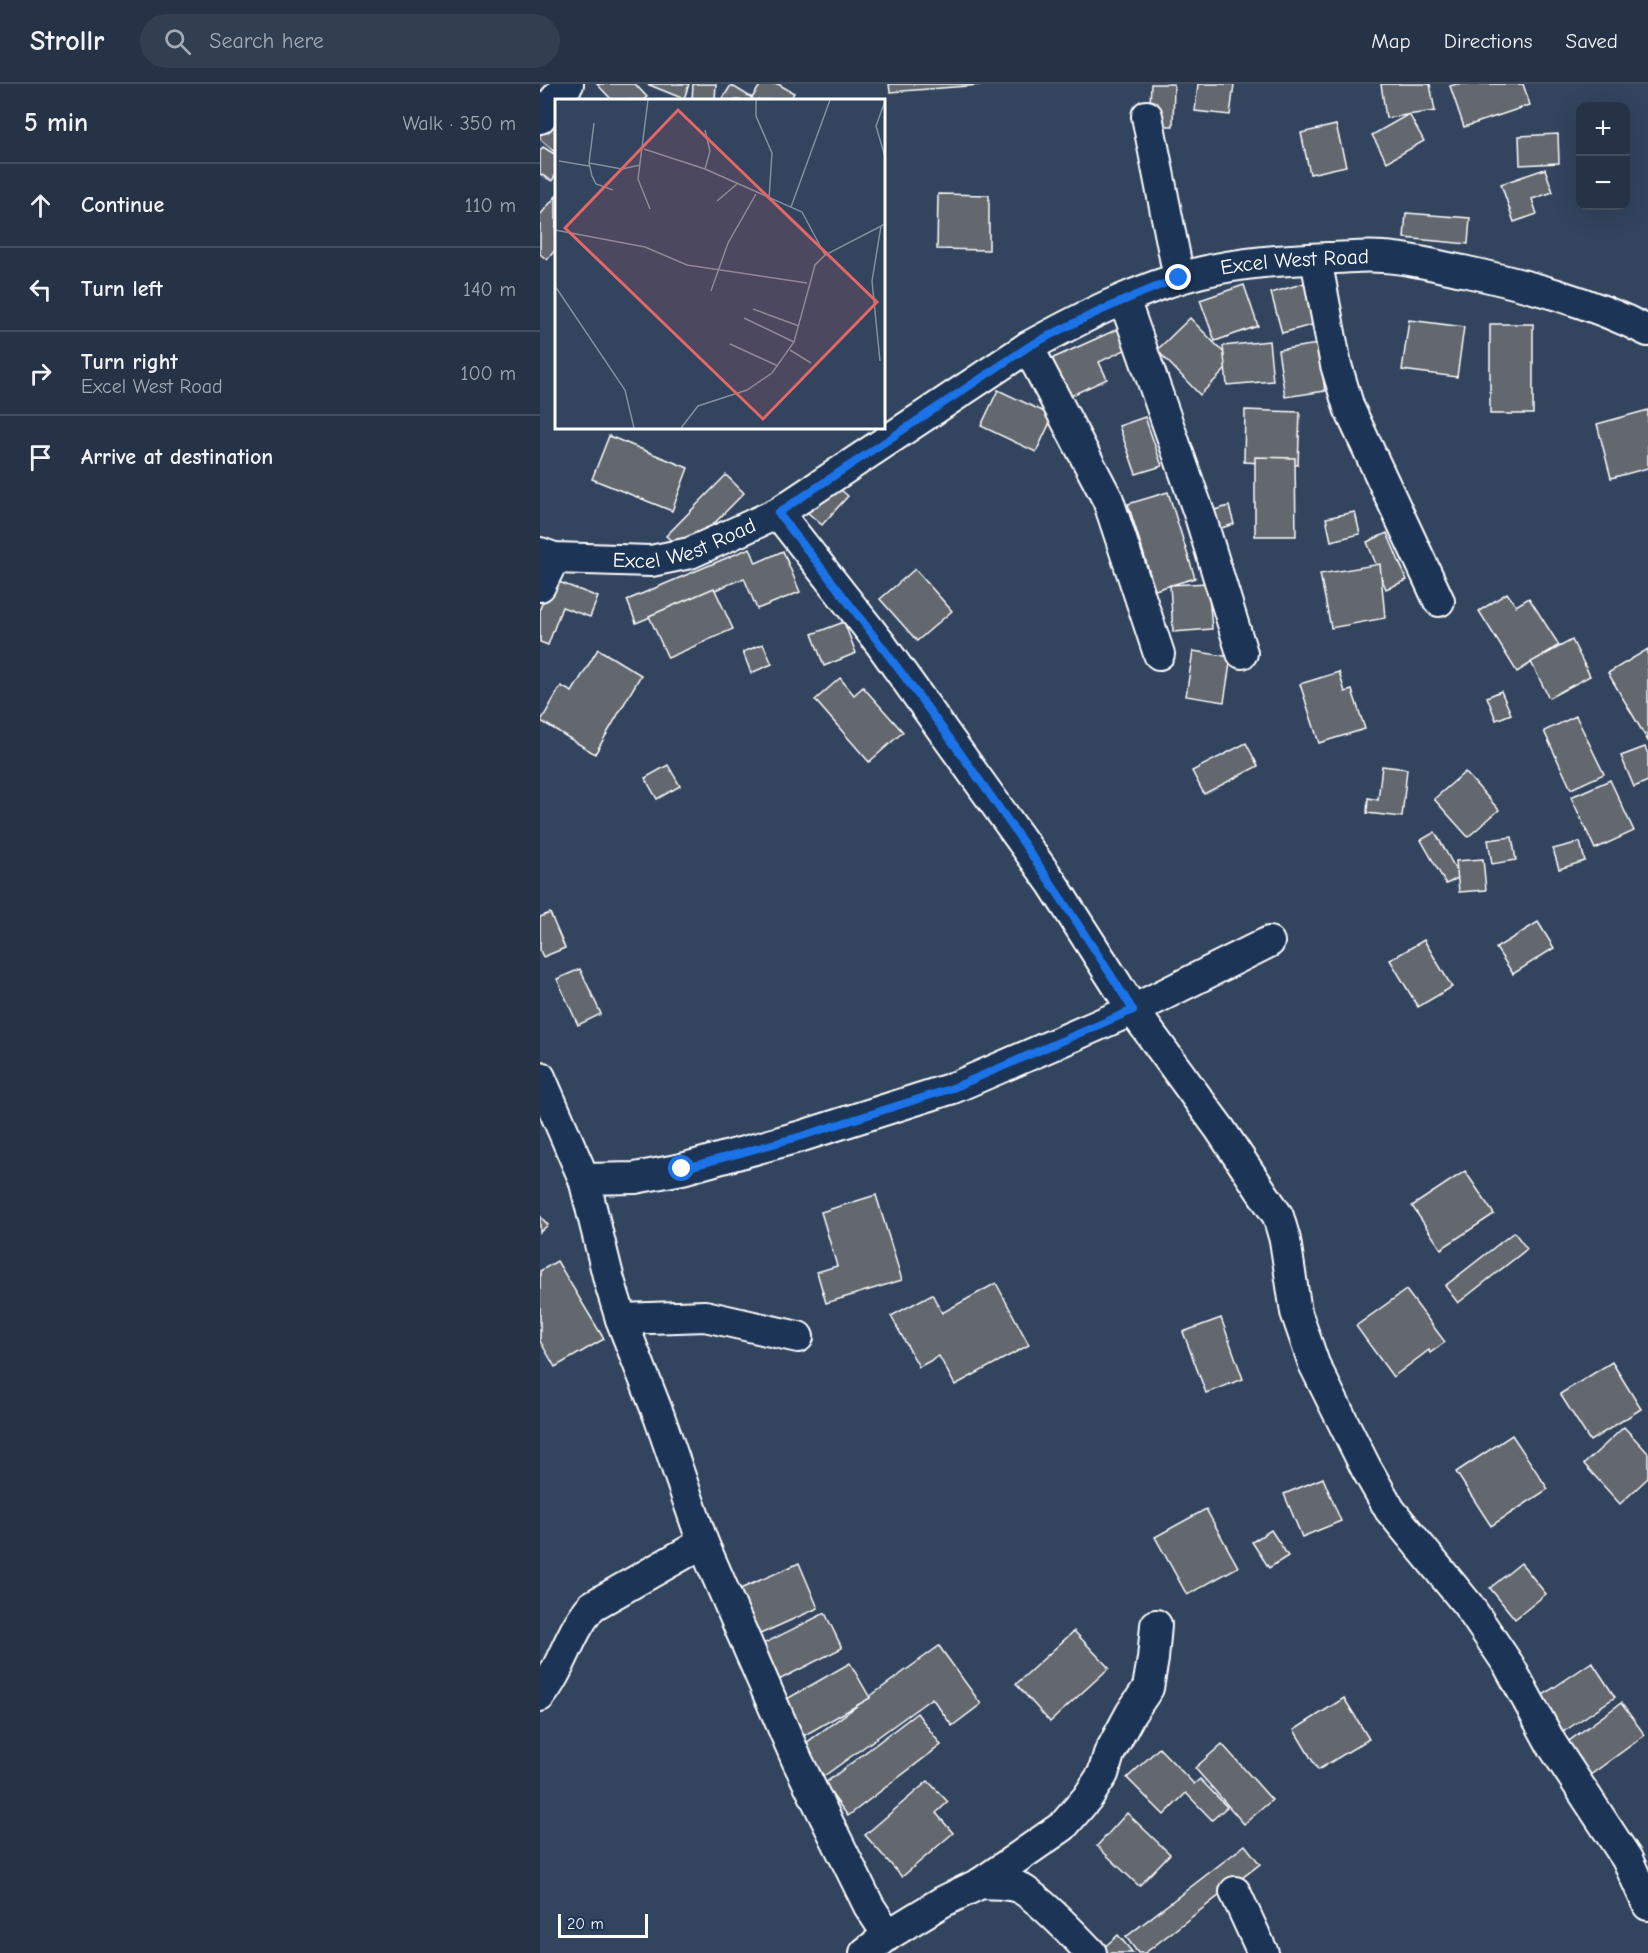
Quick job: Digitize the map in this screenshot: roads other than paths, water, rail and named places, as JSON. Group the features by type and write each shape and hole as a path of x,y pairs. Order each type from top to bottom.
{"street":[{"path":"556,99 568,84"},
{"path":"540,118 555,100"},
{"path":"1148,116 1179,278"},
{"name":"Excel West Road","path":"547,555 651,561 690,553 778,513 1028,347 1066,326 1124,299 1179,278 1233,265 1272,260 1383,256 1530,286 1581,302 1648,331"},
{"path":"1316,259 1336,365 1348,408 1439,601"},
{"path":"1124,299 1200,516 1242,653"},
{"path":"1028,347 1108,500 1159,654"},
{"path":"778,513 880,644 1052,883 1133,1010 1227,1139 1278,1216 1285,1240 1296,1312 1314,1364 1366,1468 1390,1510 1468,1605 1508,1664 1551,1743 1627,1859 1648,1905"},
{"path":"540,586 547,555"},
{"path":"584,1179 635,1178 682,1169 802,1136 953,1088 1133,1010 1269,942"},
{"path":"542,1086 584,1179 621,1319 659,1416 703,1543 797,1760 868,1906 876,1944 942,1902 981,1883 1063,1826 1088,1797 1103,1774 1109,1754 1131,1713 1148,1688 1154,1659 1156,1625"},
{"path":"621,1319 705,1316 798,1336"},
{"path":"540,1696 562,1659 583,1616 592,1606 703,1543"},
{"path":"981,1883 1007,1884 1018,1888 1032,1897 1091,1953"},
{"path":"1235,1892 1263,1953"}]}
